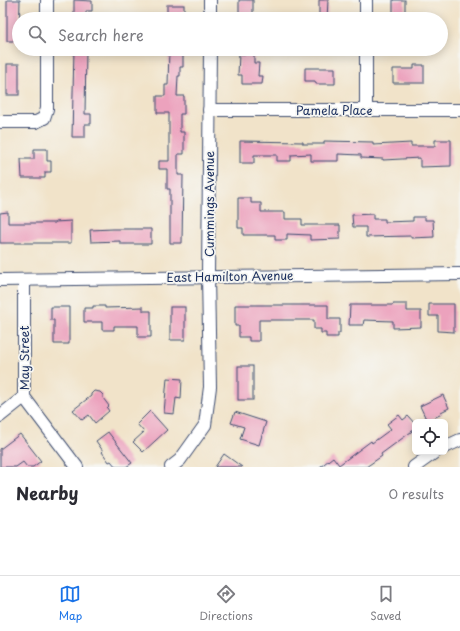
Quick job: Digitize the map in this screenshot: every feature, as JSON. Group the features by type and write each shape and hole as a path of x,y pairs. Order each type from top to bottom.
{"street":[{"path":"47,0 47,12"},
{"path":"210,0 210,12"},
{"path":"366,0 366,12"},
{"path":"0,122 36,122 44,118 47,108 47,56"},
{"name":"Cummings Avenue","path":"171,467 180,460 206,425 210,387 208,276 210,56"},
{"path":"366,56 366,110"},
{"name":"Pamela Place","path":"209,110 460,110"},
{"name":"East Hamilton Avenue","path":"0,280 208,276 460,274"},
{"name":"May Street","path":"24,280 24,397 77,467"},
{"path":"0,416 24,397"},
{"path":"448,446 460,440"},
{"path":"414,467 431,455"}],"building":[{"path":"7,0 20,0 20,12 12,12 12,41 7,41"},
{"path":"74,0 92,1 92,11 74,12"},
{"path":"239,0 253,0 253,12 239,12"},
{"path":"319,0 328,0 327,12 319,12"},
{"path":"393,0 405,0 405,12 393,12"},
{"path":"167,5 184,5 184,12 167,12"},
{"path":"74,56 86,56 85,114 91,114 91,124 85,124 85,137 72,137"},
{"path":"169,56 183,56 183,67 180,67 180,76 178,76 177,96 184,96 184,114 180,114 180,132 184,132 184,154 178,154 178,175 183,175 182,243 170,243 170,189 167,189 167,169 159,169 159,161 169,161 169,113 157,113 157,96 165,96 165,85 168,85"},
{"path":"239,56 254,56 254,63 259,63 258,76 263,76 262,84 242,84 242,75 238,75"},
{"path":"7,64 19,64 19,95 7,95"},
{"path":"414,65 424,65 424,83 393,83 393,69 414,69"},
{"path":"305,68 335,68 335,84 316,84 315,81 305,81"},
{"path":"435,140 451,140 451,166 420,167 420,158 383,160 361,158 361,155 338,154 338,161 311,161 311,154 291,155 291,161 277,161 277,155 254,155 254,163 240,163 240,141 303,142 303,144 324,144 324,141 373,142 373,145 411,143 411,146 435,146"},
{"path":"34,149 47,149 47,161 51,161 51,172 45,172 45,178 22,178 21,159 34,159"},
{"path":"238,198 251,198 251,203 261,203 261,212 285,212 285,219 302,219 302,225 340,225 340,239 310,240 310,235 287,234 287,240 275,240 275,235 243,235 243,228 238,228"},
{"path":"8,212 8,223 55,223 71,221 71,243 0,243 0,213"},
{"path":"373,214 373,219 385,219 385,222 413,221 413,217 425,217 425,220 433,220 434,237 366,237 366,227 353,227 352,215"},
{"path":"151,229 151,244 120,244 120,241 91,242 90,230"},
{"path":"407,304 407,311 421,311 421,327 393,328 393,321 364,320 363,325 349,325 350,305"},
{"path":"429,304 454,304 454,332 438,331 438,316 429,316"},
{"path":"235,305 328,305 328,319 340,319 340,333 338,333 338,337 326,337 326,333 321,333 321,329 314,329 314,320 259,320 259,341 249,341 249,337 239,337 239,326 235,326"},
{"path":"93,306 105,306 105,308 143,307 143,311 151,311 151,337 138,337 138,326 114,326 114,330 102,330 102,322 84,322 84,308 93,308"},
{"path":"51,307 69,307 69,344 54,344 54,320 51,320"},
{"path":"170,307 185,307 185,340 170,340"},
{"path":"238,366 253,366 253,400 238,400"},
{"path":"167,378 182,379 181,399 176,398 174,414 164,413"},
{"path":"94,391 100,392 103,395 103,398 109,406 107,408 109,411 95,423 89,415 82,420 73,410 91,396"},
{"path":"443,395 449,408 441,412 442,414 431,419 426,419 420,406"},
{"path":"150,411 167,430 143,452 133,442 144,432 137,424"},
{"path":"235,412 266,422 259,445 240,439 244,427 231,423"},
{"path":"399,415 403,420 408,416 412,421 412,431 366,467 320,467 333,457 339,465 371,441 372,443 391,429 387,424"},
{"path":"108,432 132,463 126,467 116,467 111,461 109,462 96,441"},
{"path":"20,434 41,461 33,467 27,467 23,462 16,467 0,467 0,449"},
{"path":"224,454 242,467 215,467"}]}
